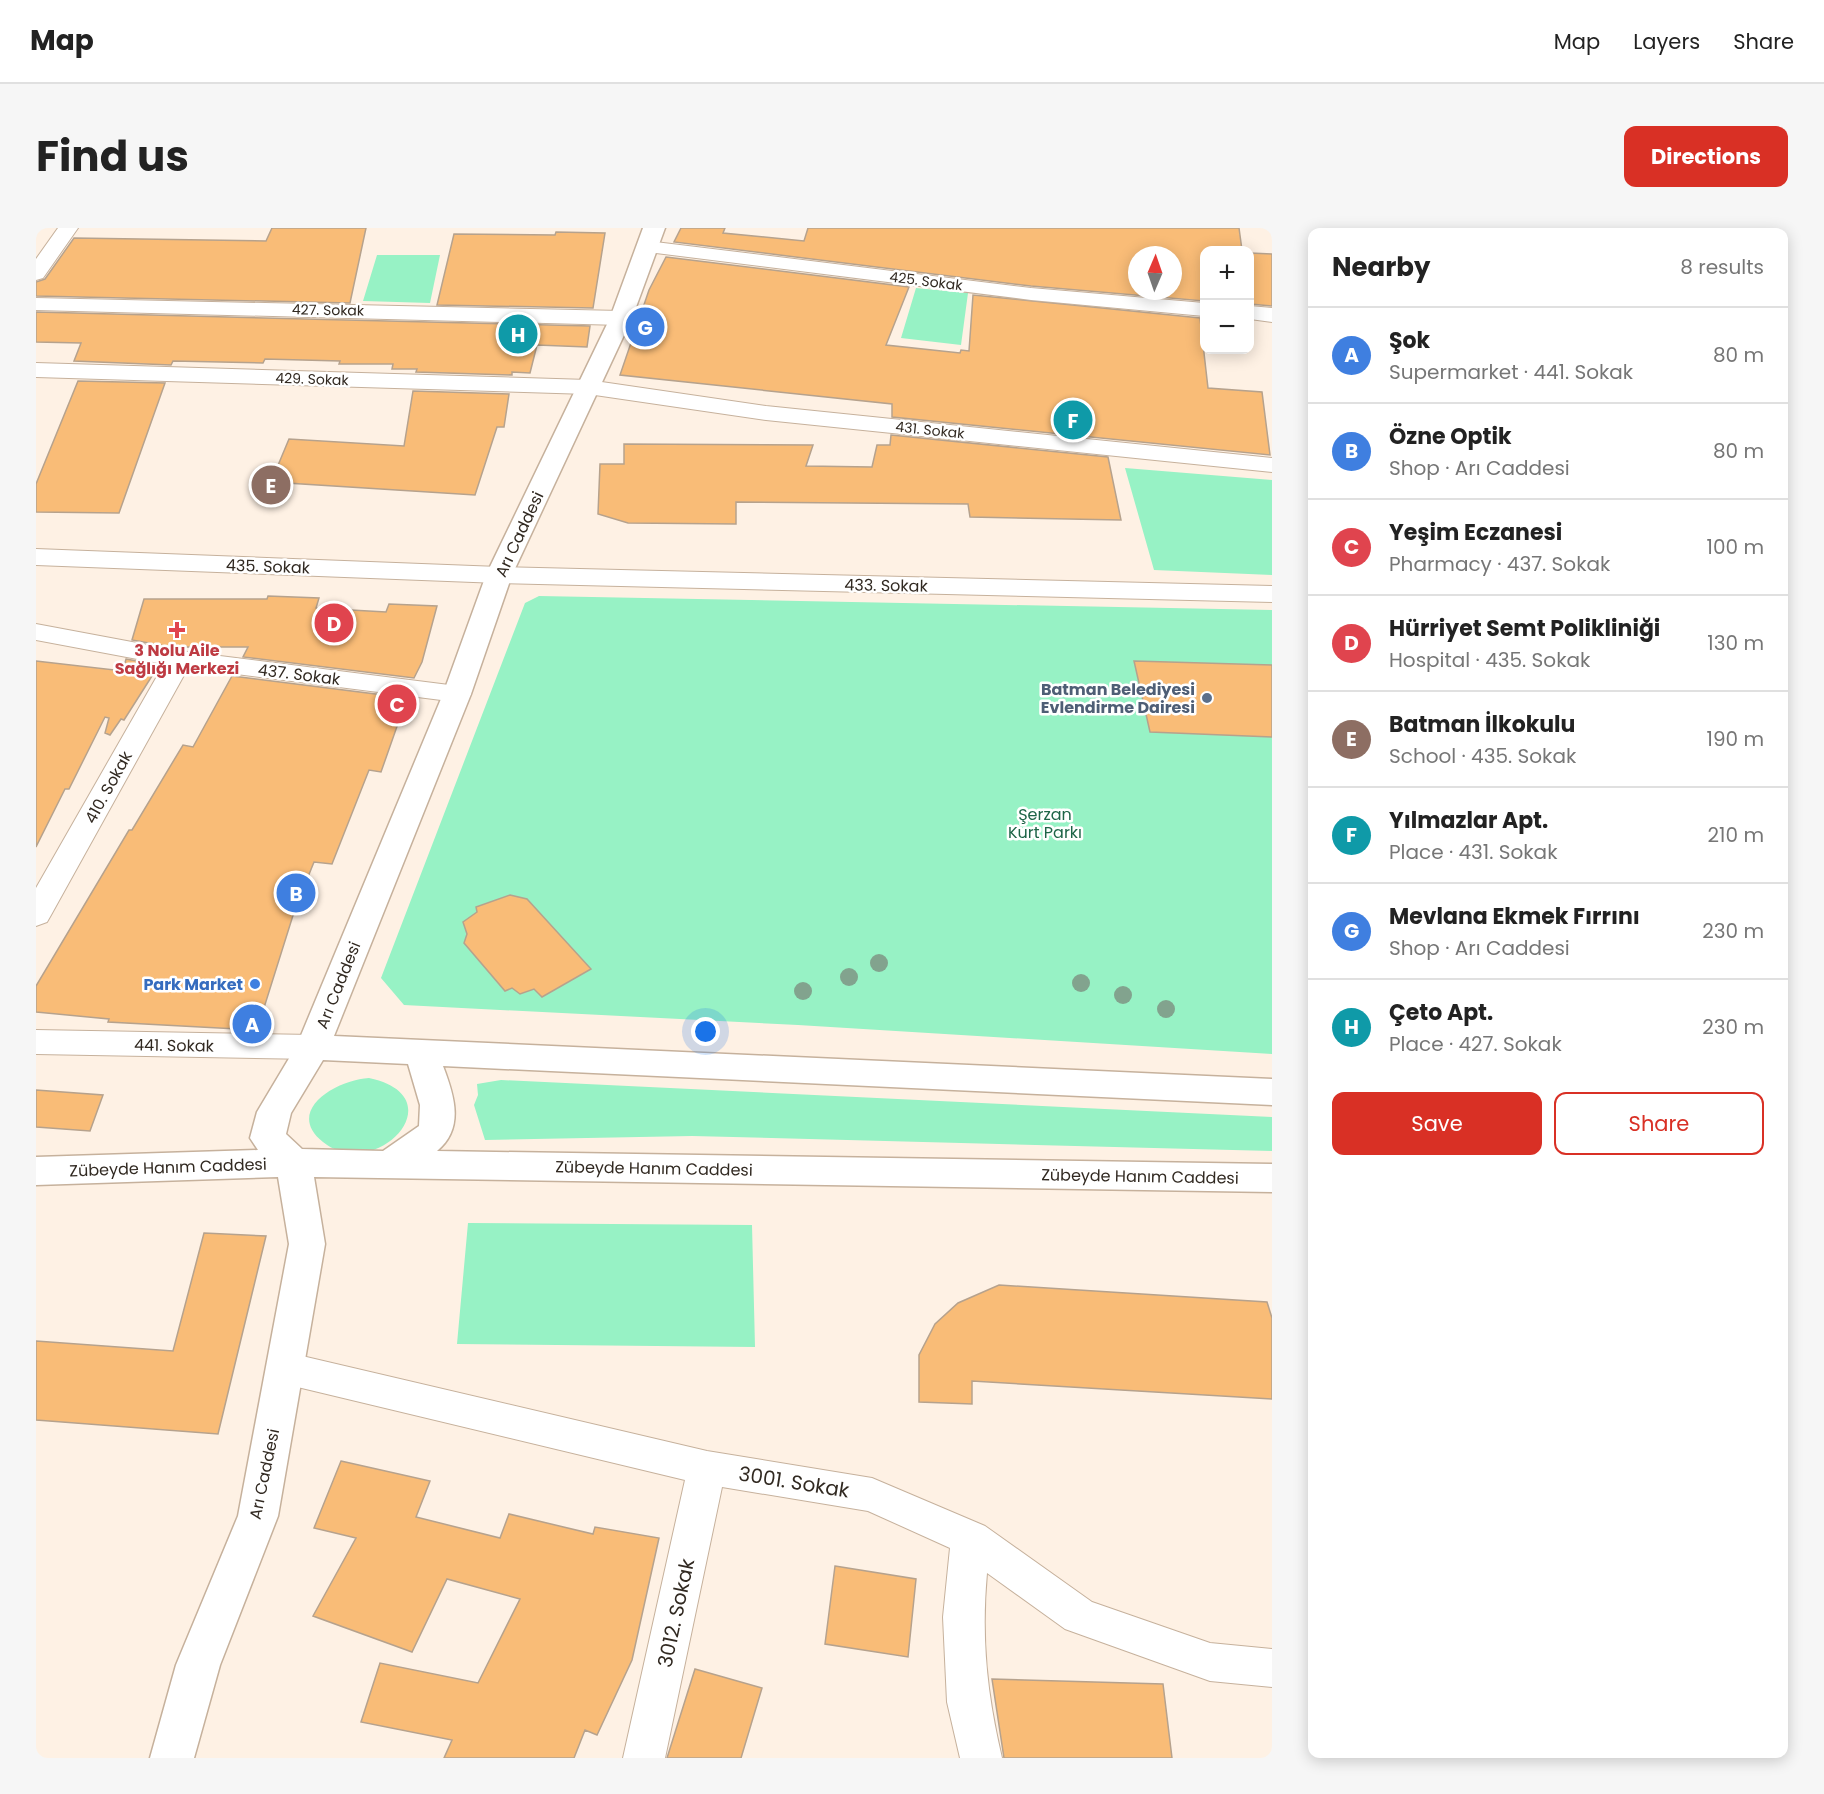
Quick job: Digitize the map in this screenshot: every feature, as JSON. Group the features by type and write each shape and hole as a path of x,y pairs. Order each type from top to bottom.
{"street":[{"path":"36,274 68,228"},
{"name":"425. Sokak","path":"651,233 1031,294 1200,310"},
{"name":"Arı Caddesi","path":"172,1758 198,1665 258,1516 307,1244 294,1163 268,1138 274,1112 313,1047 457,694 499,575 621,318 651,233"},
{"name":"427. Sokak","path":"36,304 621,318"},
{"path":"1254,313 1272,315"},
{"name":"429. Sokak","path":"39,377 588,387"},
{"name":"431. Sokak","path":"588,387 766,413 1272,465"},
{"name":"435. Sokak","path":"36,557 499,575"},
{"name":"433. Sokak","path":"499,575 1272,594"},
{"name":"437. Sokak","path":"36,632 180,659 457,694"},
{"name":"410. Sokak","path":"36,915 180,659"},
{"name":"441. Sokak","path":"36,1042 313,1047"},
{"path":"313,1047 1272,1092"},
{"path":"390,1164 433,1134 438,1119 435,1089 421,1053"},
{"name":"Zübeyde Hanım Caddesi","path":"36,1171 294,1163 1272,1178"},
{"name":"3001. Sokak","path":"285,1368 707,1468 872,1495 971,1539 1078,1616 1210,1662 1272,1668"},
{"name":"3012. Sokak","path":"644,1758 707,1468"},
{"path":"971,1539 963,1617 968,1702 981,1758"}],"green space":[{"path":"377,255 440,255 430,303 363,301"},
{"path":"916,288 968,293 961,345 901,338"},
{"path":"1125,468 1272,480 1272,575 1154,570"},
{"name":"Şerzan Kurt Parkı","path":"539,596 1272,610 1272,1054 798,1025 404,1005 381,978 525,603"},
{"path":"369,1078 395,1088 407,1102 407,1118 399,1133 384,1145 365,1152 344,1152 323,1142 312,1130 309,1119 319,1099 342,1084"},
{"path":"501,1080 1272,1117 1272,1151 692,1136 485,1140 474,1105 478,1095 477,1084"},
{"path":"468,1223 752,1225 755,1347 457,1344"}],"building":[{"path":"272,228 366,228 350,303 36,296 36,282 45,279 74,238 266,241"},
{"path":"681,228 725,228 723,233 804,241 808,228 1239,228 1241,246 1200,246 1200,301 1182,299 1182,246 1128,246 1128,294 1031,286 674,242"},
{"path":"556,232 605,233 593,308 437,305 454,234 555,235"},
{"path":"1254,253 1272,254 1272,306 1254,304"},
{"path":"666,257 909,287 886,345 960,353 961,350 969,351 973,295 1200,318 1200,354 1204,354 1208,388 1262,392 1270,455 892,417 892,404 620,375 649,290"},
{"path":"36,312 590,326 587,347 537,345 530,373 512,372 512,375 416,372 417,369 392,369 393,364 339,364 340,361 265,359 263,363 173,361 171,365 74,361 81,343 36,342"},
{"path":"78,381 165,383 119,513 36,512 36,484"},
{"path":"413,391 509,394 504,427 497,427 475,495 271,482 289,439 404,446"},
{"path":"891,435 1108,457 1121,520 970,517 968,504 736,502 736,524 628,523 598,514 600,464 624,464 624,444 813,445 806,466 872,467 877,445 890,445"},
{"path":"268,596 319,598 316,608 386,612 389,604 437,606 422,662 414,678 243,657 248,647 171,647 132,640 144,599 267,599"},
{"path":"126,659 159,665 124,720 121,719 110,735 105,733 109,718 105,717 69,789 65,789 36,847 36,661 123,671"},
{"name":"Batman Belediyesi Evlendirme Dairesi","path":"1134,661 1272,665 1272,737 1150,732"},
{"path":"232,676 407,698 381,772 369,770 332,864 314,862 295,909 257,1030 108,1022 109,1019 36,1012 36,986 129,830 132,830 183,745 193,747"},
{"path":"510,895 527,899 591,969 542,997 534,989 520,994 512,988 505,991 464,943 467,934 463,922 477,912 476,907"},
{"path":"36,1090 103,1095 90,1131 36,1127"},
{"path":"204,1233 266,1236 218,1434 36,1420 36,1341 173,1351"},
{"path":"999,1285 1267,1302 1272,1318 1272,1399 972,1381 972,1404 919,1402 919,1355 935,1324 958,1303"},
{"path":"341,1461 430,1481 416,1517 500,1538 509,1514 593,1534 595,1527 659,1538 632,1660 597,1735 585,1730 574,1758 444,1758 452,1740 361,1722 380,1663 478,1683 520,1599 447,1579 412,1652 313,1616 356,1538 314,1528"},
{"path":"835,1566 916,1579 908,1657 825,1644"},
{"path":"695,1669 762,1688 741,1758 667,1758"},
{"path":"992,1679 1163,1684 1172,1758 1004,1758"}],"place":[{"name":"Mevlana Ekmek Fırrını","path":"645,327"},
{"name":"Çeto Apt.","path":"518,334"},
{"name":"Yılmazlar Apt.","path":"1073,420"},
{"name":"Batman İlkokulu","path":"271,485"},
{"name":"Hürriyet Semt Polikliniği","path":"334,623"},
{"name":"3 Nolu Aile Sağlığı Merkezi","path":"177,630"},
{"name":"Batman Belediyesi Evlendirme Dairesi","path":"1207,698"},
{"name":"Yeşim Eczanesi","path":"397,704"},
{"name":"Özne Optik","path":"296,893"},
{"name":"Park Market","path":"255,984"},
{"name":"Şok","path":"252,1024"}]}
